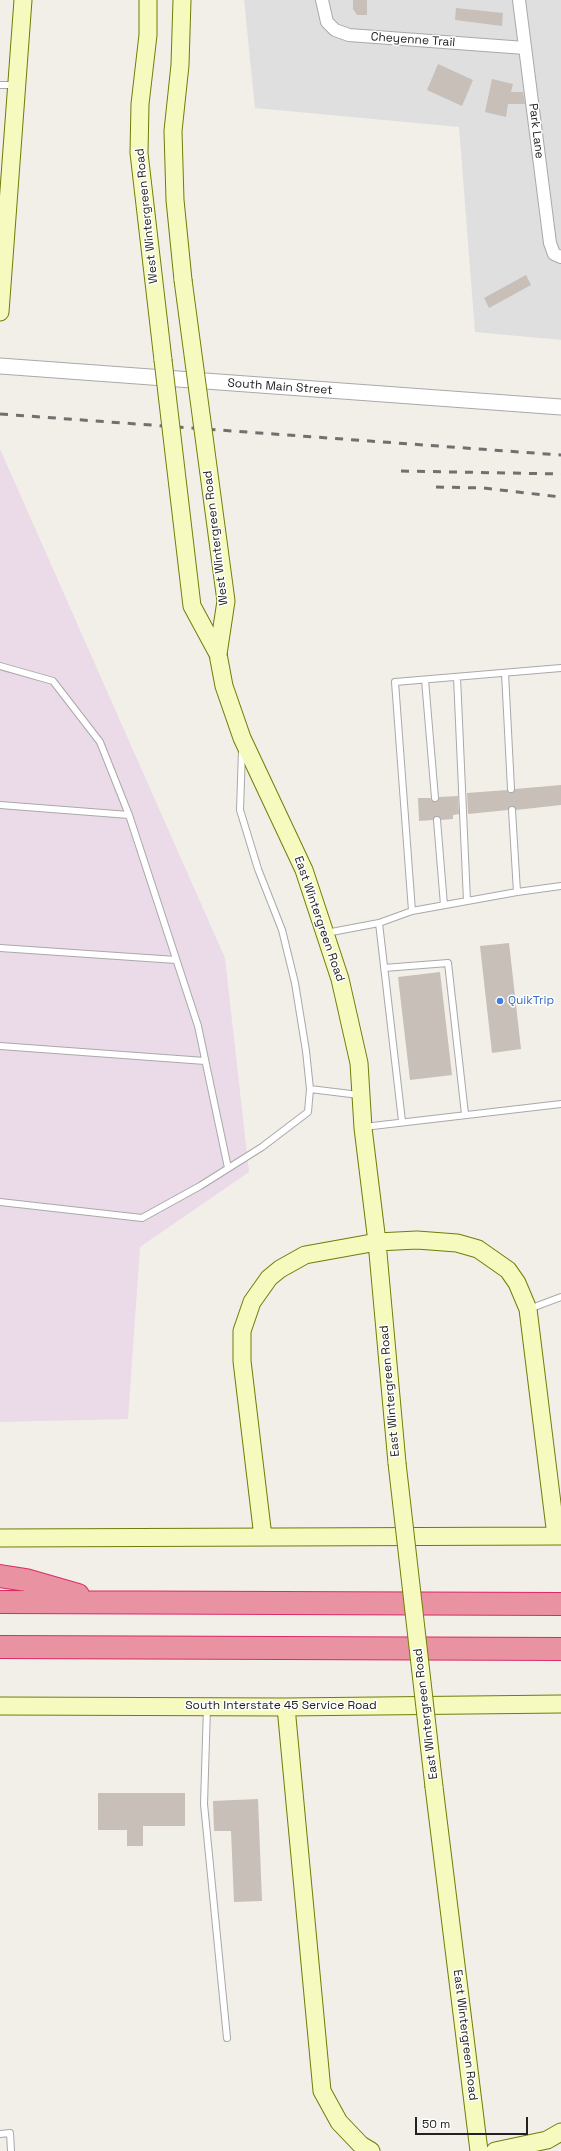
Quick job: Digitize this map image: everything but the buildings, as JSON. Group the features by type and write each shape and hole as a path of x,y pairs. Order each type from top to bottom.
{"highway":[{"path":"0,1576 26,1580 104,1602"},
{"path":"0,1602 561,1604"},
{"path":"0,1647 561,1649"}],"main road":[{"path":"0,312 24,0"},
{"name":"West Wintergreen Road","path":"148,0 148,35 140,104 139,153 192,606 218,654"},
{"name":"West Wintergreen Road","path":"182,0 180,65 173,131 175,200 183,280 226,601 218,654"},
{"name":"East Wintergreen Road","path":"218,654 224,686 242,738 304,870 326,933 340,978 359,1062 363,1128 377,1242 397,1463 434,1788 479,2151"},
{"path":"0,1538 559,1536 528,1309 517,1283 508,1270 478,1250 451,1242 417,1240 377,1242 320,1251 292,1261 269,1278 259,1290 246,1316 242,1331 242,1361 263,1537"},
{"name":"South Interstate 45 Service Road","path":"0,1706 286,1707 561,1704"},
{"path":"286,1707 322,2091 339,2122 361,2145 371,2151"},
{"path":"495,2151 547,2140 561,2132"}],"street":[{"name":"Cheyenne Trail","path":"322,0 327,22 336,30 349,34 525,48"},
{"name":"Park Lane","path":"519,0 550,243 554,254 561,257"},
{"name":"South Main Street","path":"0,366 561,407"}],"lane":[{"path":"0,85 17,85"},
{"path":"0,666 53,681 100,742 129,815 198,1026 228,1168"},
{"path":"412,911 395,682 561,668"},
{"path":"505,673 511,789"},
{"path":"457,677 467,901"},
{"path":"425,680 435,798"},
{"path":"0,1202 142,1218 262,1147 308,1112 310,1089 306,1051 295,983 282,930 258,869 240,810 242,738"},
{"path":"0,805 129,815"},
{"path":"512,810 517,892"},
{"path":"437,820 444,905"},
{"path":"326,933 379,923 412,911 517,892 561,886"},
{"path":"379,923 402,1121"},
{"path":"0,948 176,960"},
{"path":"384,968 448,963 465,1114"},
{"path":"0,1046 205,1061"},
{"path":"310,1089 361,1095"},
{"path":"363,1128 402,1121 561,1104"},
{"path":"528,1309 561,1297"},
{"path":"207,1706 204,1804 227,2038"},
{"path":"0,2134 10,2133 11,2151"}],"shaded area":[{"path":"244,0 561,0 561,340 475,332 459,127 255,108"},
{"path":"0,449 225,958 249,1172 140,1247 128,1419 0,1422"}],"railway":[{"path":"0,414 561,455"},
{"path":"401,471 561,474"},
{"path":"436,487 483,488 561,497"}],"place":[{"name":"QuikTrip","path":"500,1001"}]}
